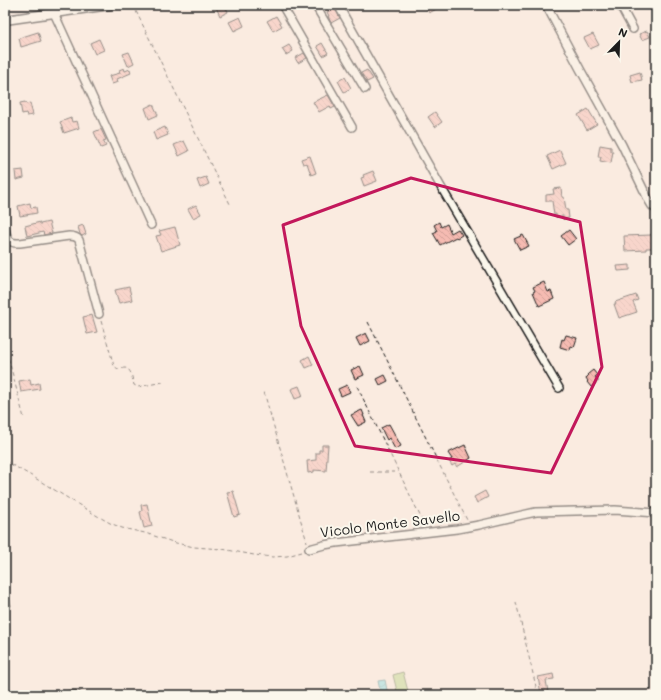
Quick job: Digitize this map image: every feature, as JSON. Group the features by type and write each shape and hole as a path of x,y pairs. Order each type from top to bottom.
{"street":[{"path":"5,20 110,5"},
{"path":"282,5 352,127"},
{"path":"315,5 365,89"},
{"path":"338,5 441,187 559,388"},
{"path":"546,5 622,145 649,201 656,209"},
{"path":"620,5 633,29"},
{"path":"54,12 152,225"},
{"path":"5,228 8,239 14,243 69,236 77,238 79,240 99,314"},
{"name":"Vicolo Monte Savello","path":"309,549 336,543 470,527 522,514 615,510 656,513"},
{"path":"70,695 77,695"}],"path":[{"path":"133,5 231,206"},
{"path":"99,314 114,366 118,369 125,368 129,370 134,385 138,387 163,382"},
{"path":"368,322 470,527"},
{"path":"5,345 24,418"},
{"path":"357,386 428,532"},
{"path":"264,392 309,549"},
{"name":"Vicolo Monte Savello","path":"5,461 100,518 122,528 145,533 187,546 228,550 264,556 287,556 309,549"},
{"path":"370,472 399,472"},
{"path":"516,602 538,695"}],"highlighted area":[{"path":"411,178 580,222 602,367 551,473 355,446 301,326 283,225"}],"green space":[{"path":"403,672 409,695 398,695 393,675"}],"water":[{"path":"385,680 388,695 381,695 378,681"}],"building":[{"path":"215,5 225,5 228,12 220,16"},
{"path":"332,5 340,18 331,23 327,8"},
{"path":"425,5 444,5 429,13"},
{"path":"276,16 282,26 273,31 267,21"},
{"path":"240,17 244,26 234,31 229,22"},
{"path":"647,31 650,37 642,40 639,34"},
{"path":"38,32 41,41 21,47 19,38"},
{"path":"593,34 599,45 590,49 584,38"},
{"path":"99,39 104,50 95,54 90,43"},
{"path":"322,43 328,53 323,56 317,46"},
{"path":"289,45 293,51 286,55 282,49"},
{"path":"129,52 134,63 128,66 123,54"},
{"path":"304,53 307,58 298,63 295,58"},
{"path":"124,68 125,71 130,69 131,73 117,79 118,82 112,84 109,76 120,73 119,70"},
{"path":"367,70 373,79 367,82 361,73"},
{"path":"640,72 642,80 632,82 630,75"},
{"path":"345,77 351,88 344,92 338,81"},
{"path":"328,95 335,107 331,109 330,106 319,112 313,102"},
{"path":"25,102 26,104 30,103 33,115 27,116 26,113 22,114 20,103"},
{"path":"153,104 158,115 149,119 145,108"},
{"path":"588,109 597,124 587,130 578,115"},
{"path":"435,112 442,122 435,127 428,117"},
{"path":"71,118 72,122 77,121 79,128 64,133 60,122"},
{"path":"165,127 168,135 156,140 153,132"},
{"path":"101,129 106,140 103,141 106,146 101,148 94,132"},
{"path":"184,141 189,151 179,156 174,145"},
{"path":"600,145 611,147 611,151 613,151 611,163 600,161 601,157 598,157"},
{"path":"560,150 566,163 553,169 547,156"},
{"path":"310,156 316,173 311,175 307,163 303,164 301,159"},
{"path":"23,170 24,178 16,180 15,171"},
{"path":"373,171 377,181 364,186 361,178 364,177 363,175"},
{"path":"206,177 209,184 200,188 197,180"},
{"path":"561,188 562,197 564,197 569,218 563,219 563,216 556,217 556,214 554,215 552,201 546,201 546,195 554,194 553,189"},
{"path":"30,203 31,208 36,207 37,213 20,216 18,206"},
{"path":"196,205 201,214 193,218 188,209"},
{"path":"40,222 40,224 49,222 52,233 44,235 43,232 27,236 25,226"},
{"path":"439,222 441,227 447,224 451,233 458,229 462,235 440,245 433,233 437,231 434,225"},
{"path":"83,225 86,234 82,236 78,227"},
{"path":"175,227 180,245 161,251 156,236 161,235 159,231"},
{"path":"569,230 576,239 568,245 561,236"},
{"path":"656,233 656,248 625,251 624,236 651,235"},
{"path":"523,235 529,246 520,250 514,239"},
{"path":"630,265 630,270 618,271 617,266"},
{"path":"544,282 548,292 551,291 554,299 539,306 533,292 535,291 533,287"},
{"path":"129,287 132,300 119,303 115,290"},
{"path":"636,295 638,300 633,302 637,312 619,318 614,304 616,304 615,302"},
{"path":"92,315 97,332 87,334 83,317"},
{"path":"366,333 370,341 360,346 356,338"},
{"path":"566,335 577,338 574,347 571,346 570,350 560,347 562,339 564,340"},
{"path":"309,356 313,365 306,368 302,360"},
{"path":"360,366 364,375 355,379 351,370"},
{"path":"593,370 597,375 595,377 599,381 591,387 586,378"},
{"path":"385,375 388,381 380,385 377,379"},
{"path":"30,379 31,385 39,383 40,389 21,392 19,381"},
{"path":"347,385 350,392 341,396 338,389"},
{"path":"299,386 303,396 295,399 291,389"},
{"path":"362,410 366,422 358,426 351,415"},
{"path":"389,424 401,446 395,449 389,438 387,440 381,428"},
{"path":"322,445 328,445 326,471 314,470 314,472 308,473 307,461 316,460 316,453 319,453 319,450 322,450"},
{"path":"465,445 471,458 457,467 455,464 452,466 449,461 452,459 448,453"},
{"path":"233,491 240,515 234,517 227,492"},
{"path":"485,491 488,497 477,503 474,497"},
{"path":"147,504 152,526 144,528 140,512 142,511 141,505"},
{"path":"5,588 7,588 11,606 5,607"},
{"path":"553,674 554,679 546,680 548,692 541,694 538,677"}]}
